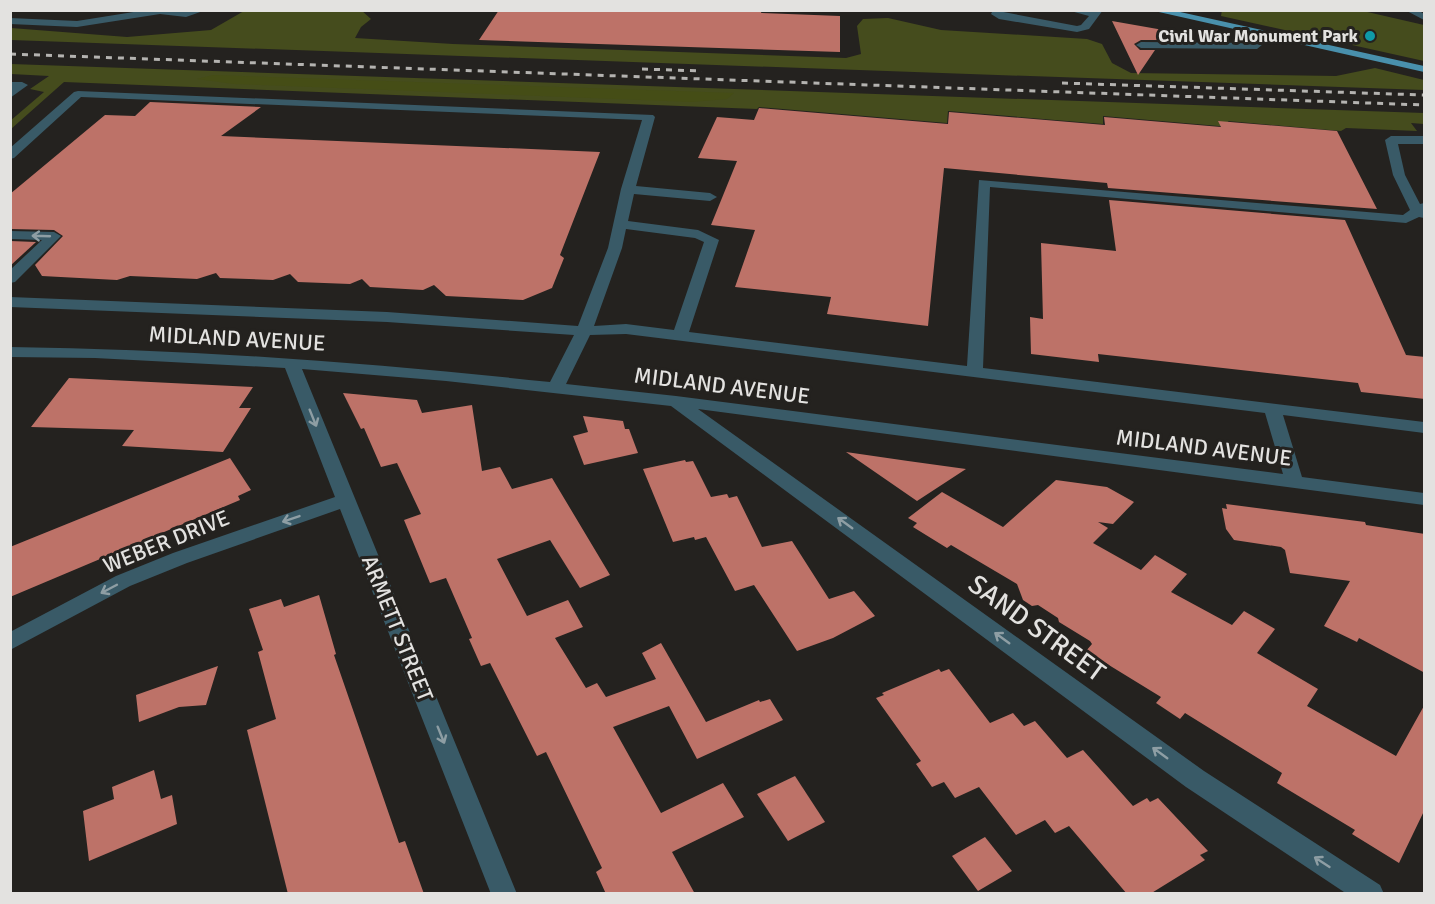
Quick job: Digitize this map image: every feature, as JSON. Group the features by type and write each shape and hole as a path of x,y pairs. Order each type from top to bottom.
{"main road":[{"path":"1154,10 1270,33 1425,69"}],"street":[{"path":"10,21 77,24 154,11 186,14 202,10"},
{"path":"998,10 996,14 1002,17 1072,29 1085,27 1097,13"},
{"path":"1071,10 1097,13"},
{"path":"1409,10 1425,17"},
{"path":"1141,45 1257,46 1270,33"},
{"path":"10,84 22,85 10,94"},
{"path":"10,155 78,94 649,117 628,189 615,248 584,331 556,388"},
{"path":"975,372 984,183 1406,219 1422,211 1399,175 1391,140 1425,140"},
{"path":"628,189 710,197"},
{"path":"620,224 698,234 712,240 680,335"},
{"path":"10,235 54,236 10,279"},
{"path":"10,302 376,316 584,331 626,329 1425,428"},
{"name":"MIDLAND AVENUE","path":"10,352 291,363 556,388 676,401 1425,499"},
{"name":"ARMETT STREET","path":"291,363 504,894"},
{"name":"SAND STREET","path":"676,401 1196,779 1371,894"},
{"path":"1272,409 1294,482"},
{"name":"WEBER DRIVE","path":"10,642 123,581 180,558 346,500"}],"green space":[{"path":"361,10 371,19 361,27 355,38 453,44 846,58 861,54 857,26 863,19 888,18 941,30 1087,39 1102,44 1112,63 1131,73 1336,76 1375,68 1424,80 1424,90 11,40 11,28 127,37 211,30 244,11"},
{"name":"Civil War Monument Park","path":"1222,10 1363,11 1424,25 1424,61 1221,16"},
{"path":"11,64 1424,113 1424,124 1411,123 1417,131 1346,128 1341,131 1228,121 1230,127 1103,116 1103,124 948,111 947,123 759,107 757,109 64,82 11,129 10,121 44,92 30,89 49,76 11,74"},
{"path":"213,75 734,93 727,99 692,102 234,84 197,79"}],"building":[{"path":"499,10 762,10 761,13 840,16 840,52 479,40"},
{"path":"1112,21 1169,31 1162,40 1141,40 1134,44 1140,50 1155,50 1138,75"},
{"path":"150,102 261,107 221,136 600,152 560,255 564,258 552,288 523,300 446,296 434,285 423,290 370,287 362,279 350,284 298,282 290,274 273,280 220,278 216,273 197,279 130,276 117,280 42,276 35,265 63,236 54,230 10,229 10,194 105,115 135,116"},
{"path":"759,108 948,124 949,112 1105,125 1104,117 1221,127 1218,121 1337,131 1377,209 1108,188 1107,183 944,168 928,326 827,314 831,297 735,287 755,230 711,225 737,161 698,158 717,117 754,120"},
{"path":"1109,200 1345,220 1406,355 1425,357 1425,399 1361,392 1358,383 1098,354 1099,362 1031,354 1030,317 1043,319 1041,243 1116,251"},
{"path":"10,241 36,242 10,266"},
{"path":"69,378 253,387 239,408 251,408 223,452 122,446 134,430 31,427"},
{"path":"343,393 417,400 422,413 472,405 482,471 500,467 512,489 552,478 610,575 580,588 550,540 497,559 527,616 568,600 583,627 555,638 586,688 597,683 606,697 656,679 642,653 661,643 706,722 759,700 760,702 770,699 783,720 697,759 669,706 613,727 661,813 723,783 744,817 672,852 695,894 606,894 596,872 602,868 546,752 537,756 490,663 481,666 469,639 472,638 446,578 430,583 404,520 421,514 397,463 381,467 364,428 361,429"},
{"path":"583,416 623,421 625,429 629,429 638,453 584,465 573,436 588,432"},
{"path":"846,452 908,461 966,469 917,501"},
{"path":"230,458 251,490 238,496 240,500 10,597 10,547"},
{"path":"685,460 686,462 693,461 711,497 727,494 729,498 737,496 762,547 792,541 829,599 854,591 875,616 833,638 797,651 754,585 735,591 706,537 673,542 643,469"},
{"path":"1056,480 1107,487 1134,502 1113,524 1098,522 1108,528 1093,543 1141,570 1155,555 1187,574 1171,592 1232,625 1244,611 1275,629 1257,653 1318,689 1307,706 1396,756 1425,704 1425,809 1399,863 1352,834 1355,830 1277,783 1282,773 1185,713 1180,719 1156,703 1161,697 1086,651 1092,644 1090,641 1059,622 1058,618 1038,605 1032,606 1023,600 1017,584 951,545 947,548 913,527 917,523 908,518 942,492 1003,527"},
{"path":"1226,504 1365,522 1366,525 1425,534 1425,673 1359,638 1357,642 1324,626 1350,581 1290,573 1285,550 1281,547 1234,540 1226,529 1222,508 1227,509"},
{"path":"319,595 336,654 334,655 399,843 405,841 424,894 288,894 247,730 276,719 258,652 263,650 249,609 281,599 284,607"},
{"path":"218,666 206,705 179,707 139,722 136,695"},
{"path":"939,669 941,672 949,669 990,723 1013,713 1024,726 1035,721 1067,758 1083,750 1133,806 1147,798 1150,802 1158,798 1208,851 1200,855 1205,860 1150,894 1127,894 1069,826 1055,833 1045,820 1016,835 979,787 955,798 944,782 932,787 916,764 921,761 876,698 884,695 882,693"},
{"path":"154,770 161,799 172,795 177,824 89,861 83,811 114,799 112,787"},
{"path":"795,776 825,822 788,841 757,794"},
{"path":"985,837 1012,871 978,891 952,856"}],"railway":[{"path":"10,54 1424,105"},
{"path":"642,69 702,71"},
{"path":"1062,83 1424,95"}],"place":[{"name":"Civil War Monument Park","path":"1370,36"}]}
